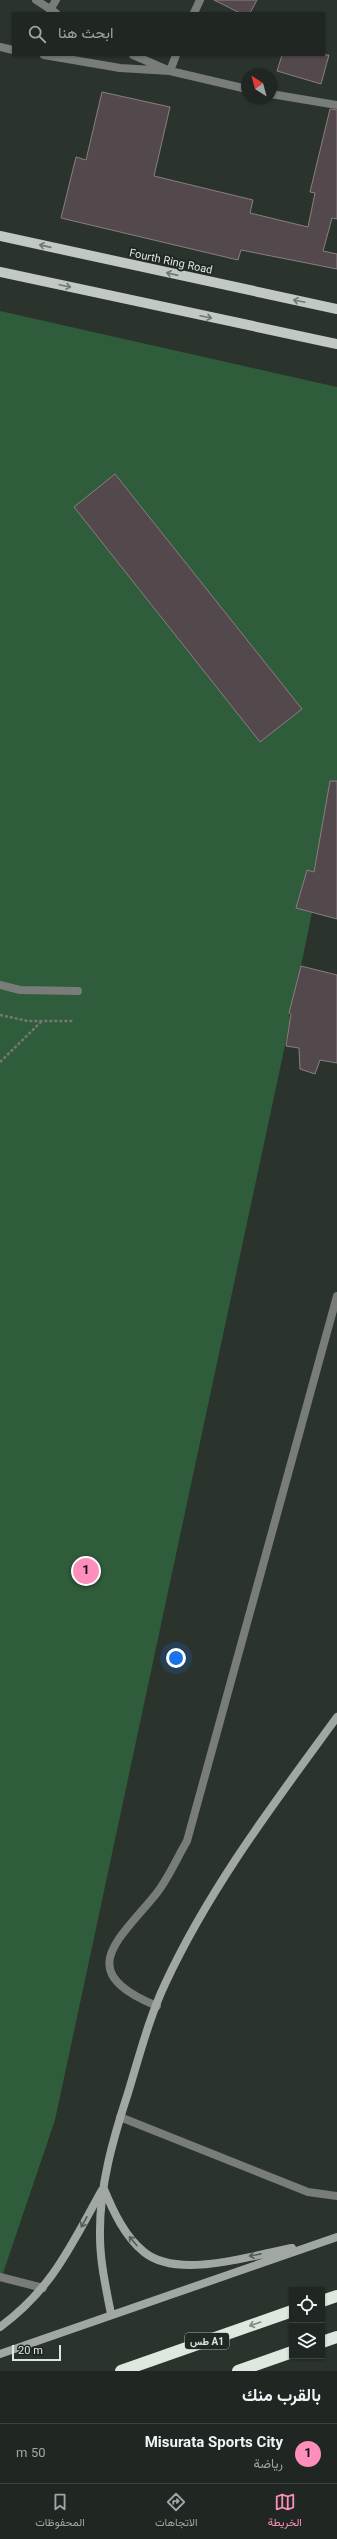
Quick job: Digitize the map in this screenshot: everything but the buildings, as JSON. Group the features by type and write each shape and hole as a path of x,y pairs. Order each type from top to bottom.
{"highway":[{"path":"325,2300 337,2296"},
{"name":"طس A1","path":"122,2371 289,2312"},
{"path":"325,2341 337,2337"},
{"path":"238,2371 289,2353"}],"main road":[{"name":"Fourth Ring Road","path":"0,236 337,309"},
{"path":"0,272 337,344"}],"street":[{"path":"36,0 53,11 56,0"},
{"path":"194,12 200,0"},
{"path":"0,48 12,50"},
{"path":"50,56 120,68 170,71"},
{"path":"134,56 170,71 241,88"},
{"path":"170,71 176,56"},
{"path":"277,95 337,105"},
{"path":"0,985 20,990 78,991"},
{"path":"156,2006 131,1996 117,1985 109,1963 114,1944 156,1894 187,1841 337,1296"},
{"path":"111,2314 102,2270 100,2235 103,2187 120,2116 156,2006 193,1930 218,1887 253,1833 337,1717"},
{"path":"120,2116 308,2192 337,2196"},
{"path":"103,2187 130,2238 145,2253 166,2261 201,2265 320,2242"},
{"path":"0,2327 18,2314 43,2288 64,2260 103,2187"},
{"path":"0,2354 111,2314 337,2237"},
{"path":"0,2277 43,2288"}],"path":[{"path":"0,1015 42,1021 73,1021"},
{"path":"0,1062 42,1021"}],"green space":[{"path":"0,311 337,387 337,790 301,966 289,1013 290,1022 55,2120 0,2282"}],"place":[{"name":"Misurata Sports City","path":"86,1571"}]}
